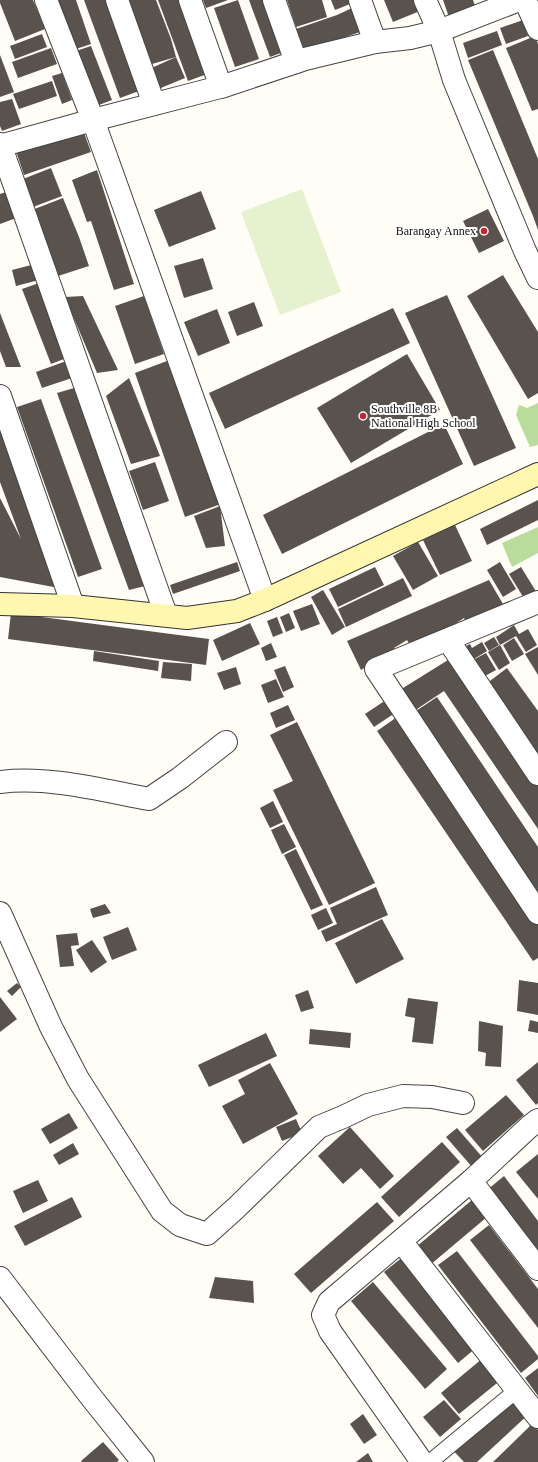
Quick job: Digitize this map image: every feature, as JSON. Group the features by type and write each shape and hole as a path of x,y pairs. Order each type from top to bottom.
{"street":[{"path":"46,0 93,120 265,600"},
{"path":"117,0 154,104"},
{"path":"190,0 221,87"},
{"path":"274,0 296,62"},
{"path":"360,0 375,42"},
{"path":"425,0 439,31 454,80 525,251 538,278"},
{"path":"166,615 0,145 221,87 296,62 375,42 410,38 439,31 519,0"},
{"path":"525,0 538,29"},
{"path":"0,396 73,606"},
{"path":"0,604 73,606 187,618 237,611 265,600 538,474"},
{"path":"538,602 376,669 538,913"},
{"path":"448,640 538,774"},
{"path":"0,782 12,781 62,784 149,799 180,778 226,742"},
{"path":"0,913 51,1028 78,1078 162,1211 180,1225 207,1234 236,1208 319,1127 368,1105 403,1096 432,1097 463,1103"},
{"path":"422,1462 330,1331 323,1315 329,1302 471,1181 535,1129"},
{"path":"471,1181 538,1269"},
{"path":"401,1241 518,1390 538,1418"},
{"path":"0,1278 143,1462"}],"lane":[{"path":"430,1462 518,1390"}],"green space":[{"path":"302,189 341,292 280,315 241,212"},
{"path":"538,403 538,445 530,447 516,415 519,405 527,408"},
{"path":"538,527 538,553 512,567 502,543"}],"building":[{"path":"0,0 33,0 45,29 15,41"},
{"path":"53,0 76,0 91,44 70,51"},
{"path":"84,0 106,0 139,91 120,98"},
{"path":"127,0 156,0 171,39 176,57 152,64"},
{"path":"158,0 183,0 210,73 188,81"},
{"path":"203,0 228,0 206,8"},
{"path":"238,0 259,59 235,67 214,8"},
{"path":"249,0 271,0 289,50 270,57"},
{"path":"287,0 322,0 327,17 296,27"},
{"path":"331,0 360,0 335,10"},
{"path":"384,0 416,0 420,11 393,22"},
{"path":"443,0 473,0 478,14 451,23"},
{"path":"352,8 360,32 305,51 296,29 337,15"},
{"path":"523,20 528,36 506,44 500,28"},
{"path":"497,31 502,45 468,58 463,43"},
{"path":"42,34 47,47 15,59 10,46"},
{"path":"535,36 538,44 538,109 532,111 506,48"},
{"path":"91,46 112,100 91,108 70,53"},
{"path":"51,48 57,64 18,78 12,62"},
{"path":"493,50 538,159 538,230 468,60"},
{"path":"0,55 14,92 0,97"},
{"path":"176,57 185,78 156,90 147,70"},
{"path":"62,73 72,100 62,104 52,76"},
{"path":"52,81 57,96 19,109 13,94"},
{"path":"12,99 21,124 2,131 0,126 0,102"},
{"path":"83,130 91,152 24,175 16,151"},
{"path":"51,168 62,196 33,207 18,181"},
{"path":"97,170 134,284 114,290 91,221 87,222 72,180"},
{"path":"9,191 19,217 0,224 0,194"},
{"path":"201,191 216,229 169,247 154,210"},
{"path":"63,198 89,266 58,276 32,210"},
{"name":"Barangay Annex","path":"488,209 504,241 479,253 463,221"},
{"path":"203,258 213,289 184,298 174,266"},
{"path":"35,264 39,280 16,286 12,270"},
{"path":"503,275 538,332 538,393 528,399 467,296"},
{"path":"39,283 69,357 51,364 22,289"},
{"path":"447,295 516,448 474,466 405,313"},
{"path":"83,296 118,370 97,373 65,297"},
{"path":"144,296 164,354 135,364 115,306"},
{"path":"254,302 263,326 237,336 228,312"},
{"path":"393,308 410,343 225,429 209,393"},
{"path":"217,309 230,343 198,356 184,322"},
{"path":"0,313 21,367 6,367 0,351"},
{"path":"407,354 440,410 351,463 317,408"},
{"path":"69,360 75,377 42,388 36,372"},
{"path":"167,361 221,504 185,517 135,373"},
{"path":"129,378 160,456 131,464 106,396"},
{"path":"81,386 153,584 129,590 57,393"},
{"path":"41,399 102,569 78,577 17,407"},
{"path":"0,417 59,588 0,577 0,498 21,539 0,482"},
{"path":"444,424 463,464 282,554 263,515"},
{"path":"155,462 169,501 143,510 129,471"},
{"path":"538,500 538,520 487,545 480,529"},
{"path":"220,506 225,546 206,548 194,516"},
{"path":"455,525 472,561 440,575 423,540"},
{"path":"418,542 438,576 413,590 393,556"},
{"path":"237,562 240,571 173,594 170,585"},
{"path":"500,562 516,589 503,597 487,570"},
{"path":"375,567 384,585 338,607 329,589"},
{"path":"521,567 537,593 525,600 509,574"},
{"path":"403,578 412,596 346,627 338,609"},
{"path":"489,580 503,604 468,626 464,618 413,651 407,640 394,648 397,652 391,656 389,652 361,670 347,641"},
{"path":"323,590 345,627 332,635 311,597"},
{"path":"312,604 320,624 301,631 293,611"},
{"path":"11,613 209,639 206,665 8,639"},
{"path":"289,613 295,628 286,632 280,617"},
{"path":"277,617 283,633 273,637 267,621"},
{"path":"250,623 260,644 222,661 213,640"},
{"path":"514,625 519,634 528,629 537,645 526,652 516,636 500,645 496,637"},
{"path":"494,637 499,645 489,651 484,643"},
{"path":"514,638 524,654 512,661 503,645"},
{"path":"482,642 487,651 474,659 466,646 470,644 472,648"},
{"path":"271,643 277,657 266,661 261,648"},
{"path":"500,645 510,663 499,670 488,652"},
{"path":"538,647 538,675 525,654"},
{"path":"94,651 159,661 158,671 93,661"},
{"path":"486,653 496,670 483,677 473,660"},
{"path":"448,660 466,677 538,783 538,829 444,691 408,715 395,693"},
{"path":"163,662 192,664 191,681 161,678"},
{"path":"285,666 294,687 283,692 274,670"},
{"path":"236,667 241,684 224,690 217,673"},
{"path":"507,668 538,711 538,758 486,684"},
{"path":"276,679 284,697 268,703 261,685"},
{"path":"437,697 538,847 538,899 413,713"},
{"path":"386,700 395,713 374,727 365,714"},
{"path":"288,705 295,720 276,728 270,713"},
{"path":"397,717 538,925 538,958 533,961 377,731"},
{"path":"297,722 375,883 329,905 273,790 293,781 270,735"},
{"path":"273,801 283,822 270,828 260,808"},
{"path":"284,824 296,847 282,854 271,830"},
{"path":"296,849 323,905 311,910 284,855"},
{"path":"376,887 388,915 326,942 321,931 337,924 330,908"},
{"path":"105,904 111,913 93,918 90,909"},
{"path":"326,908 333,923 318,930 311,915"},
{"path":"382,919 404,959 356,984 335,943"},
{"path":"128,927 137,950 112,960 103,937"},
{"path":"77,933 79,945 71,946 74,966 60,967 56,935"},
{"path":"92,940 107,962 91,973 76,950"},
{"path":"519,980 538,983 538,1015 517,1011"},
{"path":"17,983 21,987 12,996 7,991"},
{"path":"308,990 314,1008 301,1012 295,995"},
{"path":"0,997 17,1019 0,1032"},
{"path":"408,998 438,1002 433,1044 412,1042 415,1018 405,1016"},
{"path":"530,1020 538,1022 538,1033 528,1031"},
{"path":"479,1021 503,1026 501,1067 485,1066 486,1053 478,1051"},
{"path":"310,1029 351,1033 350,1048 309,1044"},
{"path":"266,1033 277,1056 209,1087 198,1065"},
{"path":"538,1062 538,1103 536,1105 516,1080"},
{"path":"270,1063 298,1114 243,1144 222,1106 245,1094 238,1080"},
{"path":"506,1095 524,1115 483,1151 465,1130"},
{"path":"69,1113 78,1128 50,1144 41,1129"},
{"path":"296,1119 302,1133 282,1141 276,1127"},
{"path":"350,1127 394,1176 380,1189 361,1168 343,1184 318,1156"},
{"path":"457,1128 484,1159 473,1168 446,1137"},
{"path":"442,1142 460,1162 399,1217 381,1197"},
{"path":"73,1143 79,1154 59,1165 53,1155"},
{"path":"538,1154 538,1199 516,1172"},
{"path":"504,1176 538,1221 538,1256 487,1190"},
{"path":"38,1180 48,1201 23,1213 13,1191"},
{"path":"72,1197 82,1217 25,1246 14,1226"},
{"path":"472,1200 487,1217 430,1265 416,1247"},
{"path":"377,1202 394,1221 311,1293 294,1274"},
{"path":"489,1225 538,1289 538,1328 470,1240"},
{"path":"457,1251 538,1356 538,1359 521,1373 438,1265"},
{"path":"404,1256 477,1347 458,1363 384,1272"},
{"path":"215,1277 253,1281 254,1303 209,1298"},
{"path":"373,1282 447,1369 425,1389 351,1301"},
{"path":"483,1358 502,1379 459,1414 441,1393"},
{"path":"538,1368 538,1396 525,1378"},
{"path":"508,1389 530,1413 477,1462 464,1462 448,1445"},
{"path":"444,1400 461,1419 440,1437 423,1417"},
{"path":"363,1414 377,1435 364,1444 350,1424"},
{"path":"532,1424 538,1430 538,1462 493,1462"},
{"path":"103,1442 119,1460 117,1462 81,1461"},
{"path":"368,1453 373,1462 356,1462"}],"place":[{"name":"Barangay Annex","path":"484,231"},
{"name":"Southville 8B National High School","path":"363,416"}]}
